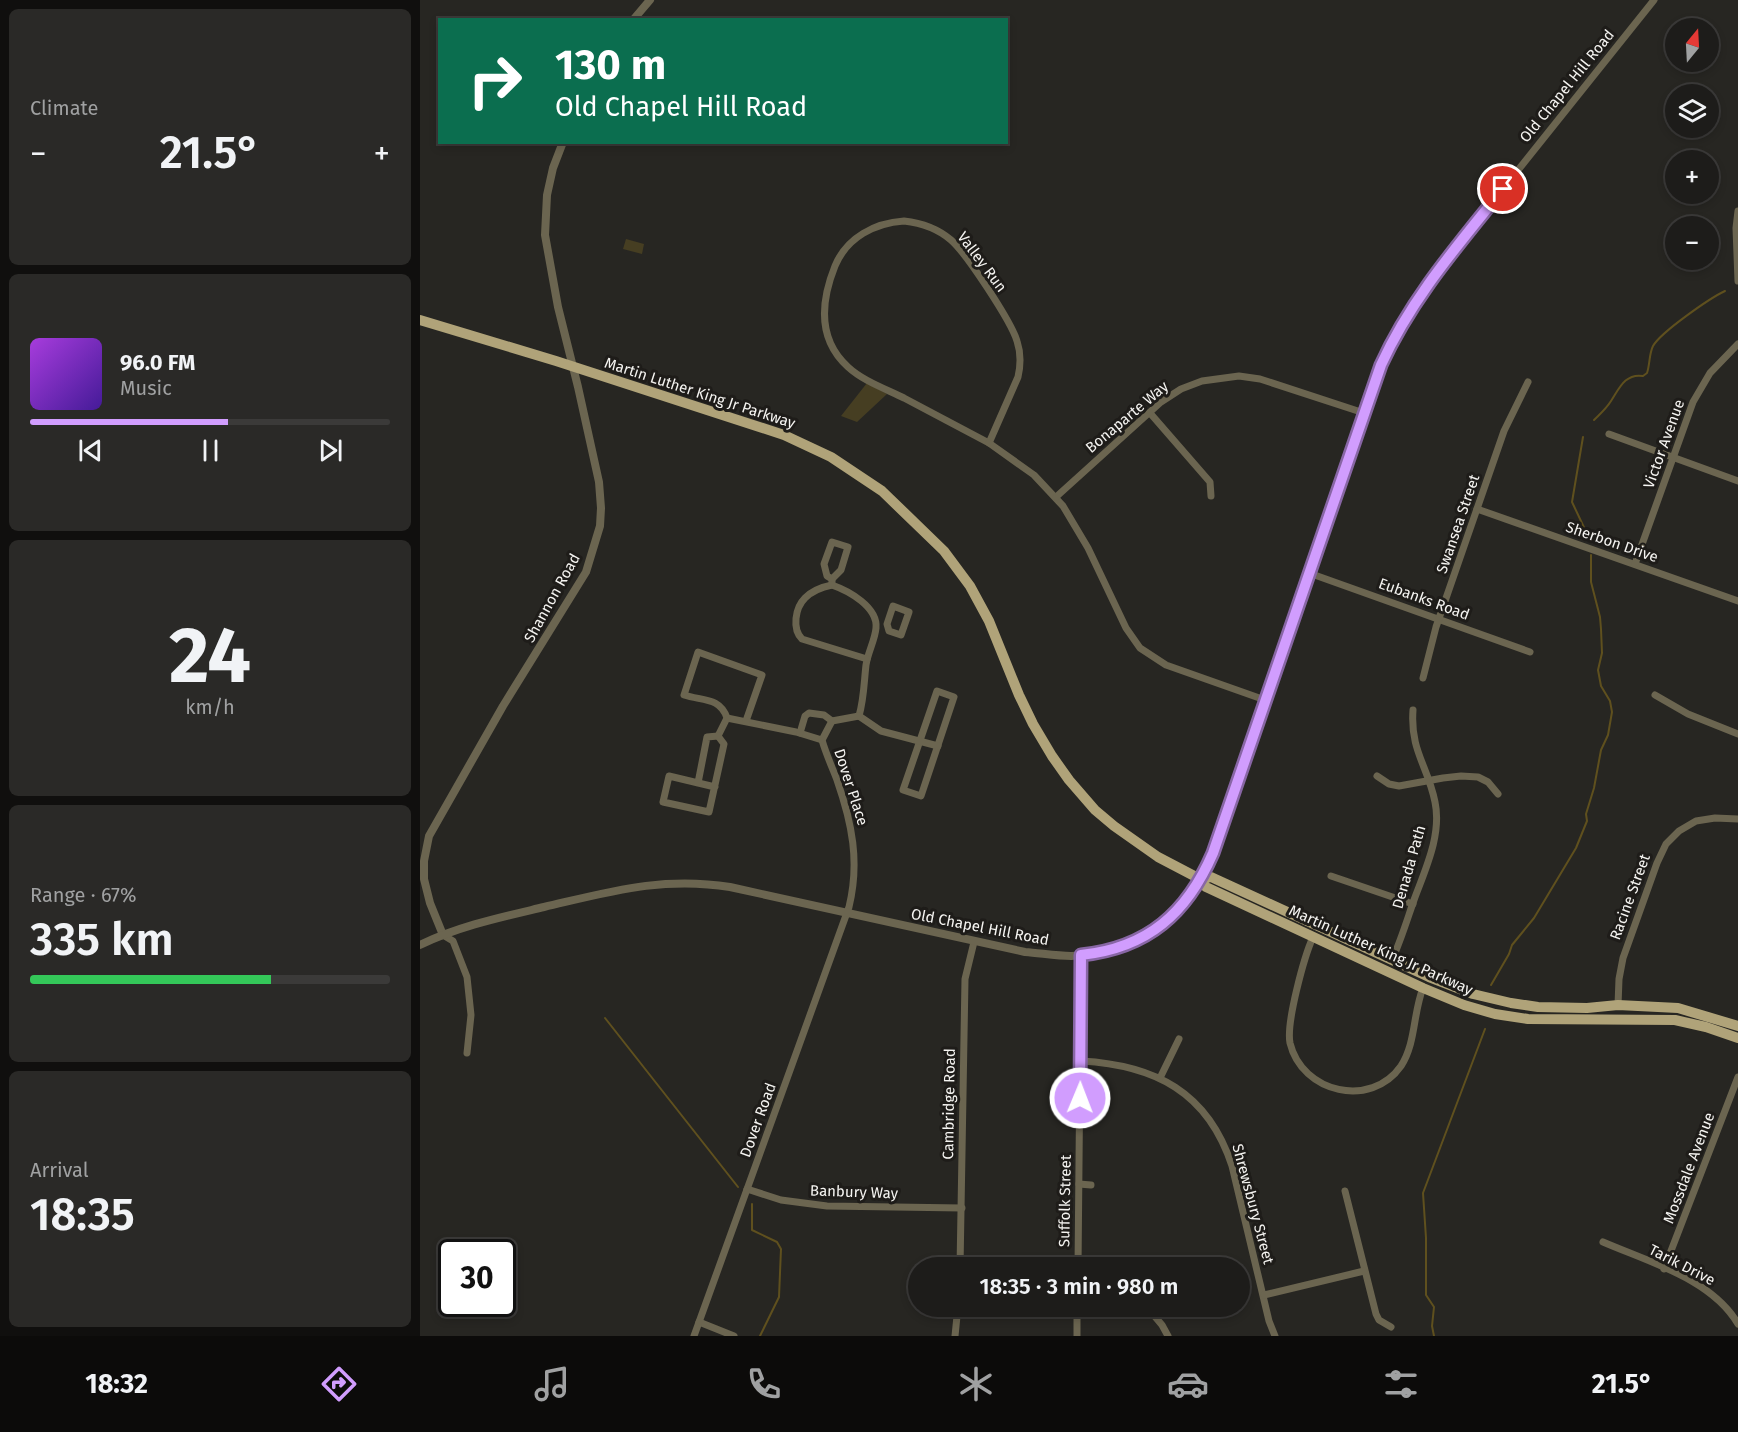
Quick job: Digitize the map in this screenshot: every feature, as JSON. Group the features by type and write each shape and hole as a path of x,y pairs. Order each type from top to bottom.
{"main road":[{"name":"Martin Luther King Jr Parkway","path":"420,320 572,366 784,435 856,472 888,496 944,551 970,586 989,621 1018,695 1052,756 1069,780 1095,810 1114,826 1158,857 1200,879 1206,887 1424,988 1464,1005 1495,1014 1528,1019 1675,1020 1738,1038"},
{"name":"Martin Luther King Jr Parkway","path":"1200,879 1211,877 1392,960 1473,994 1511,1003 1557,1008 1618,1005 1678,1008 1738,1026"}],"street":[{"path":"635,18 650,0"},
{"name":"Old Chapel Hill Road","path":"420,945 489,920 642,885 665,883 730,887 1025,952 1081,955 1120,947 1154,930 1179,909 1192,894 1213,853 1364,412 1388,349 1417,299 1654,0"},
{"name":"Shannon Road","path":"443,935 430,903 424,879 424,861 429,836 503,706 586,572 597,540 600,488 558,307 548,255 545,222 549,182 562,144"},
{"path":"1738,211 1736,228 1738,281"},
{"name":"Valley Run","path":"989,443 1018,377 1020,367 1018,342 1006,316 957,246 938,231 904,221 877,225 856,238 842,251 826,291 824,321 832,346 845,365 859,375 989,443 1034,475 1056,497 1072,519 1126,628 1140,648 1167,665 1265,700"},
{"name":"Victor Avenue","path":"1635,564 1698,392 1710,373 1738,344"},
{"name":"Bonaparte Way","path":"1056,497 1171,395 1181,389 1209,380 1239,376 1254,377 1364,412"},
{"name":"Swansea Street","path":"1423,678 1439,619 1477,509 1509,420 1528,382"},
{"path":"1150,413 1210,482 1211,496"},
{"path":"1609,434 1738,481"},
{"name":"Sherbon Drive","path":"1477,509 1738,601"},
{"path":"859,716 863,701 867,659 876,625 873,614 861,601 832,582 827,576 824,564 832,542 848,548 841,570 832,582 812,593 801,603 796,617 796,631 802,639 867,659"},
{"name":"Eubanks Road","path":"1309,573 1530,652"},
{"path":"876,625 886,624"},
{"path":"718,735 727,718 722,706 684,695 698,652 762,675 746,721"},
{"path":"937,691 954,697 938,746 921,796 903,790 937,691"},
{"path":"1655,695 1688,714 1738,734"},
{"name":"Denada Path","path":"1392,960 1435,834 1436,805 1415,748 1412,726 1413,710"},
{"path":"800,733 809,713 824,715 832,721 859,716 881,731 938,746"},
{"name":"Dover Place","path":"727,718 800,733 822,741"},
{"name":"Dover Place","path":"832,721 822,741 849,815 854,844 854,882 847,913"},
{"path":"698,783 707,737 718,735"},
{"path":"715,786 669,776 663,802 709,812 715,786 724,744 718,735"},
{"path":"1377,776 1389,784 1399,786 1461,776 1478,777 1488,782 1498,794"},
{"name":"Racine Street","path":"1618,1005 1623,958 1666,844 1679,831 1696,821 1715,818 1738,819"},
{"path":"1331,876 1413,904"},
{"name":"Dover Road","path":"694,1336 847,913"},
{"path":"443,935 453,941 467,977 471,1015 467,1053"},
{"path":"1313,937 1290,1017 1289,1037 1298,1062 1305,1072 1324,1085 1340,1090 1360,1091 1379,1085 1395,1073 1408,1051 1416,1010 1424,988"},
{"name":"Cambridge Road","path":"960,1257 965,979 974,942"},
{"name":"Suffolk Street","path":"1078,1257 1081,955"},
{"path":"1160,1077 1179,1039"},
{"name":"Shrewsbury Street","path":"1081,1061 1125,1066 1160,1077 1197,1105 1208,1118 1223,1143 1232,1166 1269,1321 1275,1336"},
{"name":"Mossdale Avenue","path":"1664,1269 1738,1077"},
{"path":"1079,1184 1091,1185"},
{"name":"Banbury Way","path":"747,1189 782,1200 826,1206 962,1208"},
{"path":"1345,1191 1378,1320 1391,1327"},
{"name":"Tarik Drive","path":"1603,1242 1701,1286 1723,1304 1738,1324"},
{"path":"1264,1295 1364,1271"},
{"path":"955,1336 957,1317"},
{"path":"1077,1317 1077,1336"},
{"path":"1156,1317 1168,1336"},
{"path":"699,1322 734,1336"}],"shaded area":[{"path":"626,239 644,244 642,254 623,249"},
{"path":"867,383 887,394 857,422 841,416"}],"waterway":[{"path":"1594,420 1627,379 1647,373 1653,346 1666,332 1725,291"},
{"path":"1583,437 1572,502 1589,538"},
{"path":"1491,985 1512,945 1534,918 1576,848 1587,821 1586,814 1594,788 1601,750 1608,735 1612,712 1610,701 1601,686 1598,670 1602,653 1601,629 1591,582 1591,555"},
{"path":"605,1018 738,1187"},
{"path":"1434,1336 1432,1326 1434,1307 1426,1295 1423,1193 1485,1029"},
{"path":"752,1204 752,1230 777,1242 781,1249 779,1297 760,1336"}],"route":[{"path":"1080,1098 1081,955 1120,947 1154,930 1179,909 1192,894 1213,853 1364,412 1388,349 1402,322 1431,279 1503,189"}]}
